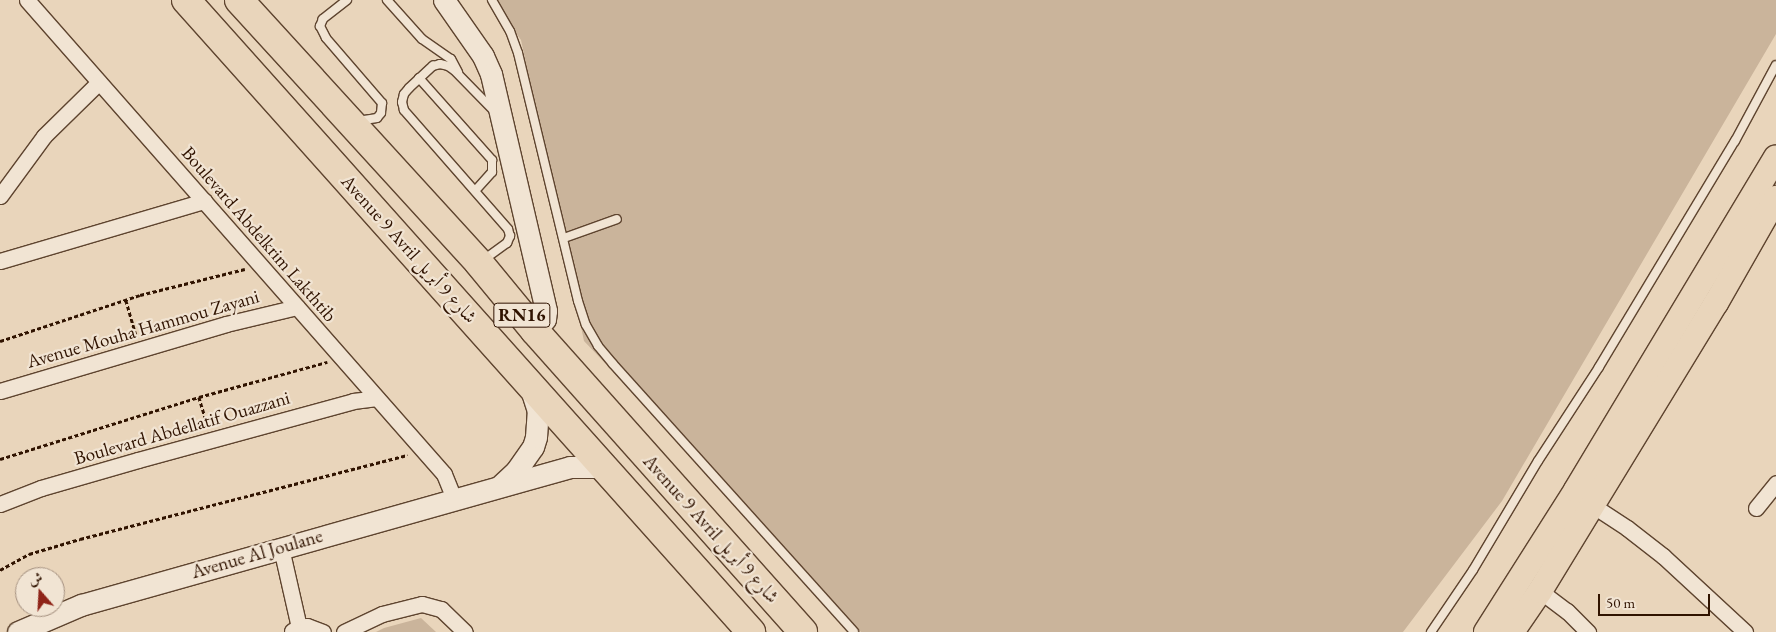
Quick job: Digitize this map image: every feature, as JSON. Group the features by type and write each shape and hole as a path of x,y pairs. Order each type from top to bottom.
{"highway":[{"name":"Avenue 9 Avril شارع 9 أبريل","path":"186,0 529,381 751,632"},
{"name":"Avenue 9 Avril شارع 9 أبريل","path":"239,0 479,263 535,331 803,632"}],"main road":[{"path":"1486,632 1576,490 1776,157"},
{"path":"1512,632 1540,591 1716,303 1776,198"}],"street":[{"name":"Boulevard Abdelkrim Lakthtib","path":"27,0 424,451 446,477 454,499"},
{"path":"444,0 484,56 499,109 546,311 544,319 535,331"},
{"path":"0,196 44,136 99,82"},
{"path":"0,261 204,201"},
{"name":"Avenue Mouha Hammou Zayani","path":"0,391 226,324 297,307"},
{"name":"Avenue Al Joulane","path":"500,486 516,471 536,437 538,411 529,381"},
{"name":"Boulevard Abdellatif Ouazzani","path":"0,504 41,488 353,400 377,398"},
{"name":"Avenue Al Joulane","path":"18,632 81,605 500,486 570,467 596,467 609,471"},
{"path":"1756,508 1776,483"},
{"path":"1592,505 1663,556 1745,632"},
{"path":"281,548 295,629 312,627 323,632"},
{"path":"1540,591 1567,610 1588,632"},
{"path":"344,632 382,614 422,604 441,609 465,632"}],"lane":[{"path":"347,0 323,19 320,26 322,32 380,99 382,108 381,113 371,120 348,120"},
{"path":"387,0 422,39 451,59 459,74"},
{"path":"492,0 510,31 518,52 578,301 586,325 598,346 854,632"},
{"path":"479,263 507,243 510,236 503,222 404,110 402,102 404,94 419,78 433,66 440,64 448,66 459,74 499,109"},
{"path":"1430,632 1469,577 1538,461 1599,367 1736,141 1776,65"},
{"path":"419,78 492,160 492,172 475,191"},
{"path":"564,238 617,219"}],"path":[{"path":"0,342 126,300 260,265"},
{"path":"126,300 140,349"},
{"path":"0,459 199,397 342,358"},
{"path":"199,397 212,440"},
{"path":"0,570 29,554 80,539 424,451"}],"shaded area":[{"path":"492,0 1776,0 1776,34 1502,501 1403,632 861,632 584,341 521,40"},
{"path":"421,618 436,632 376,632 384,628"}]}
